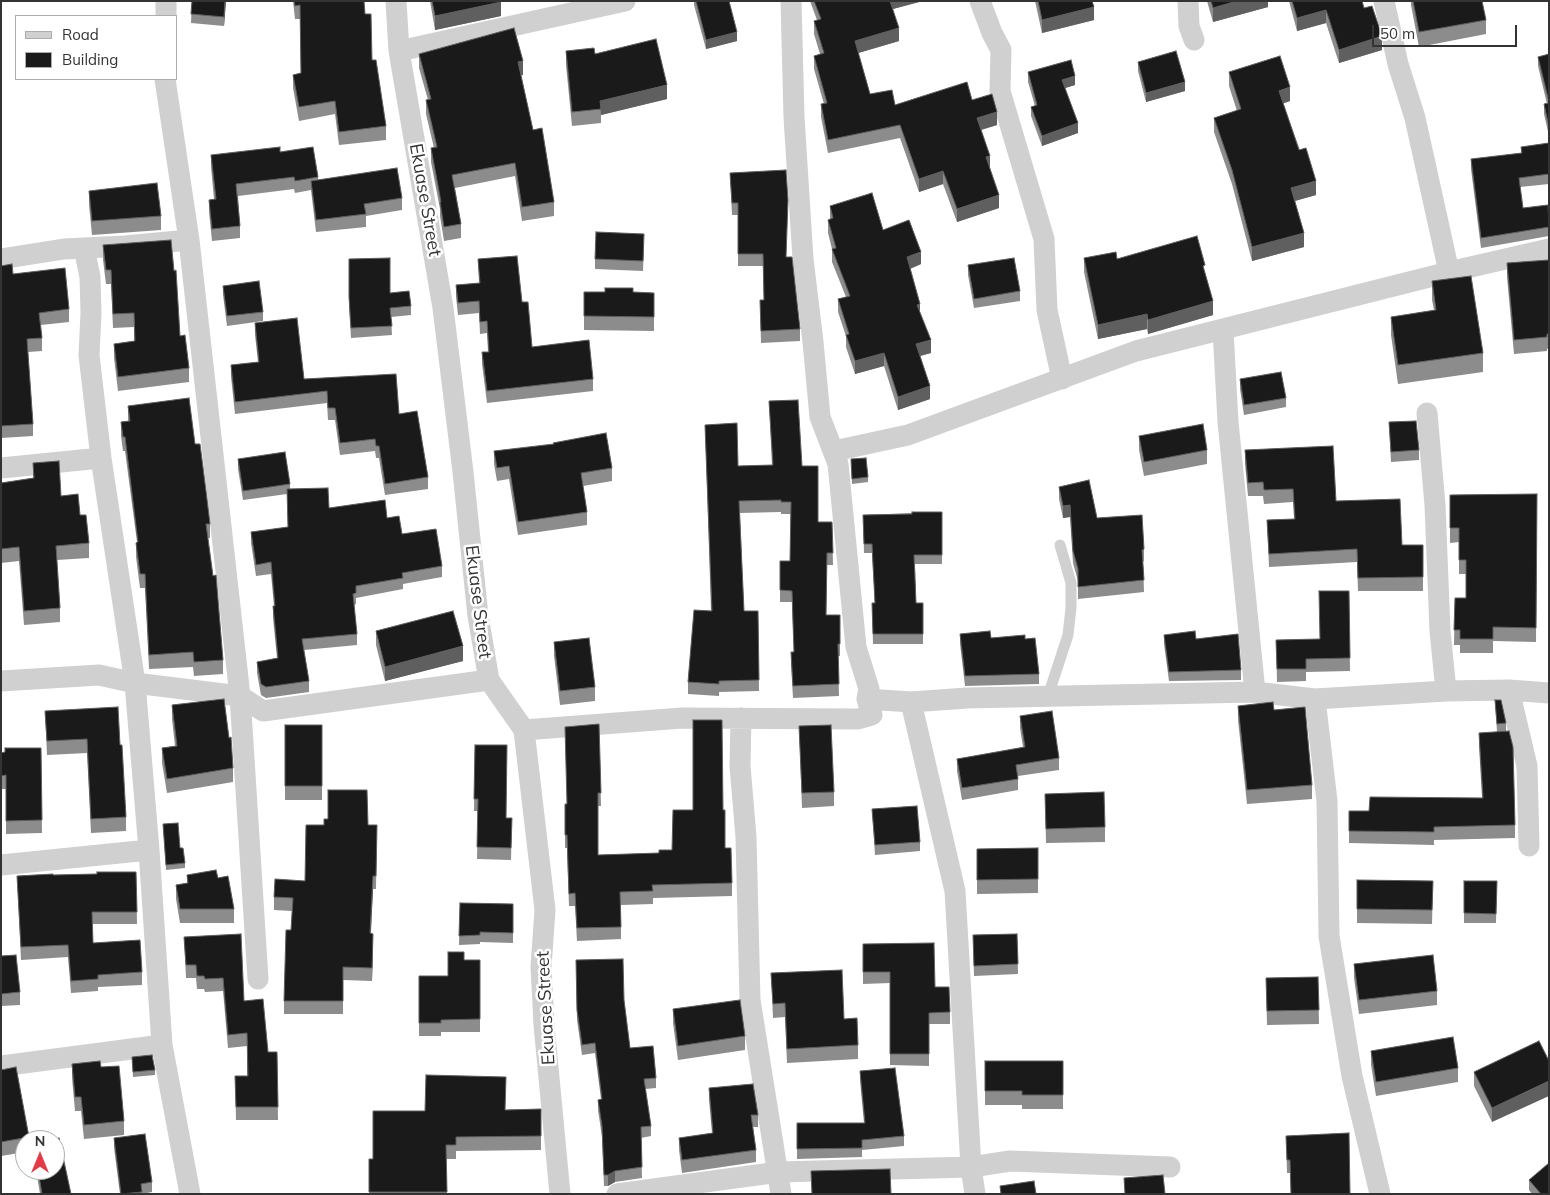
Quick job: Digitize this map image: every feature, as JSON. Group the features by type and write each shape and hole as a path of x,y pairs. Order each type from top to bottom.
{"street":[{"path":"166,1 166,15"},
{"name":"Ekuase Street","path":"396,1 399,51 443,308 478,616 489,680 524,730 545,910 541,967 544,1025 560,1194"},
{"path":"399,51 625,1"},
{"path":"524,730 682,718 858,719 872,715 867,699 869,689 856,647 838,464 820,417 813,342 802,259 794,117 791,1"},
{"path":"980,1 992,33 1001,50 1000,91 1044,239 1046,310 1062,379"},
{"path":"1188,1 1189,26 1194,40"},
{"path":"1384,1 1398,64 1415,118 1449,272"},
{"path":"165,80 189,240 240,696 258,979"},
{"path":"1,259 64,249 189,240"},
{"path":"84,248 90,277 89,356 101,458 134,683 149,850 162,1045 190,1194"},
{"path":"834,451 908,435 1136,351 1449,272 1549,249"},
{"path":"1223,330 1228,422 1256,692"},
{"path":"1427,413 1435,505 1440,631 1446,691"},
{"path":"1,468 101,458"},
{"path":"1,681 99,675 134,683 240,696 263,711 489,680"},
{"path":"867,699 911,702 1048,696 1256,692 1315,699 1446,691 1509,690 1549,693"},
{"path":"1509,690 1527,766 1529,846"},
{"path":"1315,699 1327,801 1329,936 1352,1076 1380,1194"},
{"path":"911,702 955,891 971,1167 975,1194"},
{"path":"741,718 740,766 746,837 750,1000 782,1194"},
{"path":"1,865 149,850"},
{"path":"1,1066 162,1045"},
{"path":"617,1194 779,1172 971,1167 1010,1161 1170,1167"}],"lane":[{"path":"1048,696 1068,635 1071,608 1071,583 1060,545"}],"building":[{"path":"192,1 225,1 224,17 191,14"},
{"path":"294,1 364,1 365,14 371,14 372,60 376,60 386,126 339,132 335,101 299,107 293,75 301,73 300,5 295,6"},
{"path":"432,1 501,1 501,2 435,16"},
{"path":"696,1 729,1 737,32 706,40"},
{"path":"814,1 890,1 899,28 855,41 870,94 892,90 895,105 967,82 972,100 992,94 997,112 977,118 990,156 986,157 999,195 957,209 943,171 919,179 900,125 828,140 821,104 827,103 814,56 824,53 814,21 821,19"},
{"path":"1038,1 1092,1 1094,7 1042,20"},
{"path":"1211,1 1237,1 1213,8"},
{"path":"1292,1 1362,1 1364,8 1372,6 1382,36 1339,50 1326,10 1297,18"},
{"path":"1413,1 1482,1 1486,20 1419,32"},
{"path":"514,28 523,61 518,62 533,130 542,128 554,202 522,207 515,163 452,175 461,224 444,227 431,148 437,147 426,100 431,99 419,54"},
{"path":"656,39 667,85 600,101 601,109 572,112 566,51 594,48 595,54"},
{"path":"1176,51 1185,82 1146,93 1138,62"},
{"path":"1549,54 1549,102 1538,57"},
{"path":"1280,56 1290,87 1279,91 1299,150 1306,148 1316,181 1291,188 1304,233 1252,247 1232,170 1214,118 1241,109 1229,72"},
{"path":"1071,60 1075,76 1062,80 1078,123 1042,136 1031,107 1037,105 1028,72"},
{"path":"1549,103 1549,127 1544,104"},
{"path":"1549,143 1549,174 1519,178 1523,208 1548,205 1549,227 1481,238 1471,159 1522,153 1521,147"},
{"path":"280,147 280,152 313,147 318,177 295,181 294,177 236,184 240,226 212,229 209,200 216,199 211,155"},
{"path":"397,168 402,198 364,204 366,214 316,220 311,181"},
{"path":"786,170 788,200 786,257 792,257 800,329 761,331 760,300 764,300 763,254 738,254 738,203 732,203 730,173"},
{"path":"157,183 161,216 92,221 89,191"},
{"path":"872,193 883,230 909,220 921,252 907,257 920,304 917,305 931,340 916,344 930,386 898,397 884,353 855,361 846,335 849,334 838,299 850,296 832,249 836,248 828,220 833,218 830,206"},
{"path":"596,232 644,234 643,261 595,259"},
{"path":"1197,236 1213,301 1148,320 1147,314 1098,325 1084,258 1116,252 1117,259"},
{"path":"171,240 174,271 176,270 180,336 185,335 189,368 118,377 114,344 135,341 134,313 113,314 111,270 106,270 103,245"},
{"path":"517,256 522,302 528,302 532,347 589,340 593,379 487,391 482,352 489,352 487,321 480,322 479,301 458,303 456,285 480,283 478,259"},
{"path":"390,258 390,293 409,291 411,306 390,308 392,326 351,328 349,259"},
{"path":"1014,258 1020,291 974,299 968,265"},
{"path":"1549,260 1549,334 1547,334 1547,337 1514,340 1507,263"},
{"path":"12,264 13,274 65,268 69,309 39,313 42,338 27,339 33,424 1,426 1,266"},
{"path":"1471,276 1483,353 1398,365 1391,317 1436,310 1432,281"},
{"path":"259,281 263,312 227,316 223,286"},
{"path":"605,288 633,288 633,292 654,293 654,317 584,316 584,292 605,292"},
{"path":"297,318 304,379 396,374 399,414 417,411 428,477 385,484 379,446 376,446 375,439 340,443 335,408 328,408 327,391 235,402 231,365 259,362 255,323"},
{"path":"1281,372 1286,398 1244,405 1240,379"},
{"path":"189,398 195,444 200,444 210,524 206,524 213,576 216,575 223,660 194,662 193,652 149,655 145,574 140,574 125,437 123,437 121,422 130,421 128,406"},
{"path":"798,400 802,466 818,466 818,522 832,522 833,553 827,553 826,615 840,615 840,644 838,644 839,684 793,686 791,652 794,652 792,591 780,590 780,561 790,561 791,502 781,502 781,500 739,501 744,611 758,611 759,680 719,681 719,684 688,682 694,610 712,611 705,425 737,423 738,466 773,465 769,401"},
{"path":"1416,421 1419,450 1391,452 1389,422"},
{"path":"1203,424 1207,450 1144,462 1139,436"},
{"path":"606,433 612,468 581,473 587,512 518,522 509,466 497,468 494,451 554,444"},
{"path":"1333,446 1336,501 1400,499 1402,545 1423,545 1423,577 1358,578 1357,549 1269,554 1267,520 1295,519 1293,489 1264,490 1263,482 1248,483 1245,450"},
{"path":"285,452 290,484 243,491 238,459"},
{"path":"866,458 868,477 852,479 851,459"},
{"path":"59,461 61,496 78,494 80,515 86,515 89,543 56,546 60,608 24,611 19,547 1,549 1,483 34,478 33,463"},
{"path":"1089,480 1097,518 1142,515 1144,580 1078,587 1078,569 1073,551 1070,505 1063,506 1059,487"},
{"path":"328,488 329,508 385,500 387,518 399,516 402,534 436,529 442,566 402,573 403,578 356,586 356,593 353,594 357,634 302,639 309,681 266,687 261,684 257,662 278,658 271,562 256,565 251,532 288,527 287,489"},
{"path":"1537,494 1536,628 1493,627 1493,639 1460,639 1460,630 1454,630 1455,598 1466,598 1466,560 1459,560 1459,528 1450,528 1450,495"},
{"path":"912,512 942,512 942,555 914,555 916,603 923,603 923,634 873,634 872,603 875,603 872,544 864,544 863,515 912,514"},
{"path":"1319,591 1349,591 1350,658 1306,659 1306,669 1277,669 1276,640 1320,639"},
{"path":"453,611 463,646 385,667 376,631"},
{"path":"990,631 991,638 1025,635 1025,639 1035,638 1039,674 965,676 960,634"},
{"path":"1195,631 1196,639 1238,634 1241,670 1169,672 1164,635"},
{"path":"589,638 595,687 560,691 554,642"},
{"path":"224,699 229,738 231,737 233,768 167,779 162,748 177,746 172,705"},
{"path":"1495,700 1501,700 1506,723 1497,724"},
{"path":"1273,702 1274,710 1305,707 1312,785 1247,790 1238,706"},
{"path":"118,707 126,817 91,819 87,739 47,741 45,711"},
{"path":"1052,711 1059,758 1016,765 1018,779 962,788 957,759 1025,747 1020,716"},
{"path":"693,720 722,720 725,848 731,848 732,883 652,885 653,891 620,892 621,927 577,928 575,893 569,894 567,835 565,835 565,804 567,804 565,727 599,724 601,793 598,793 598,855 659,853 659,850 672,850 673,810 693,810"},
{"path":"285,725 322,725 322,786 285,786"},
{"path":"831,725 834,792 802,793 799,726"},
{"path":"1509,731 1513,747 1515,825 1434,827 1434,832 1349,831 1349,811 1369,811 1370,797 1483,798 1479,733"},
{"path":"475,745 507,745 506,818 512,818 511,848 477,847 478,799 474,799"},
{"path":"5,748 41,748 42,820 6,821 6,775 1,776 1,753 5,752"},
{"path":"328,790 367,790 368,825 377,825 376,876 373,876 370,933 373,934 372,968 343,967 343,1001 284,1001 286,930 291,930 293,898 274,897 275,879 305,881 306,825 324,825 324,819 328,819"},
{"path":"1104,792 1105,827 1046,829 1045,794"},
{"path":"917,806 920,842 875,845 872,809"},
{"path":"178,823 180,848 183,848 185,863 166,865 163,824"},
{"path":"1038,848 1038,879 977,880 977,849"},
{"path":"216,870 218,878 228,876 234,909 180,909 176,885 188,883 187,875"},
{"path":"97,872 136,872 137,912 92,912 93,943 140,940 142,972 98,975 98,979 71,981 68,945 21,947 17,876 97,874"},
{"path":"1357,880 1433,881 1432,910 1357,909"},
{"path":"1464,881 1497,881 1496,914 1464,913"},
{"path":"460,903 513,904 513,933 480,932 480,935 459,936"},
{"path":"241,934 244,1001 263,999 268,1052 277,1052 278,1107 236,1107 235,1076 248,1076 247,1033 228,1035 223,978 205,979 204,976 197,976 196,965 186,965 184,937"},
{"path":"1017,934 1018,964 974,966 973,935"},
{"path":"934,943 935,987 949,987 950,1012 929,1013 929,1054 890,1054 890,972 863,972 863,944"},
{"path":"448,952 464,952 464,960 480,960 480,1019 441,1020 441,1023 419,1023 419,976 448,976"},
{"path":"16,955 20,992 1,994 1,956"},
{"path":"1433,955 1437,991 1359,1000 1354,964"},
{"path":"623,959 624,1000 630,1048 653,1046 656,1078 644,1079 651,1126 641,1127 642,1167 615,1171 604,1175 602,1126 598,1100 602,1099 595,1043 582,1045 577,1010 576,960"},
{"path":"842,970 844,1019 857,1018 858,1045 787,1049 785,1003 773,1004 771,973"},
{"path":"1318,977 1319,1010 1267,1011 1266,978"},
{"path":"740,1000 745,1036 678,1046 673,1009"},
{"path":"1453,1037 1458,1068 1376,1082 1371,1051"},
{"path":"1539,1041 1549,1061 1549,1081 1492,1108 1474,1072"},
{"path":"152,1055 155,1070 133,1072 132,1057"},
{"path":"100,1061 101,1067 119,1066 124,1121 84,1125 81,1097 75,1097 72,1064"},
{"path":"985,1061 1063,1061 1063,1095 1022,1095 1022,1091 985,1091"},
{"path":"16,1067 28,1130 15,1130 15,1140 1,1142 1,1070"},
{"path":"895,1068 904,1136 862,1140 862,1148 797,1149 797,1123 865,1123 860,1071"},
{"path":"426,1075 506,1077 505,1110 541,1109 541,1136 456,1137 456,1145 446,1145 447,1192 369,1192 369,1159 373,1159 373,1111 425,1111"},
{"path":"753,1084 758,1115 751,1115 756,1150 682,1160 679,1138 713,1133 709,1088"},
{"path":"1349,1133 1350,1194 1291,1194 1290,1160 1287,1160 1286,1136"},
{"path":"145,1134 152,1182 141,1184 142,1192 121,1194 114,1138"},
{"path":"1549,1163 1549,1194 1541,1194 1529,1180"},
{"path":"65,1166 71,1194 42,1194 40,1180 65,1180"},
{"path":"890,1169 891,1194 812,1194 811,1171"},
{"path":"1163,1175 1165,1194 1125,1194 1124,1178"},
{"path":"1034,1181 1036,1194 1001,1194 1000,1186"}]}
